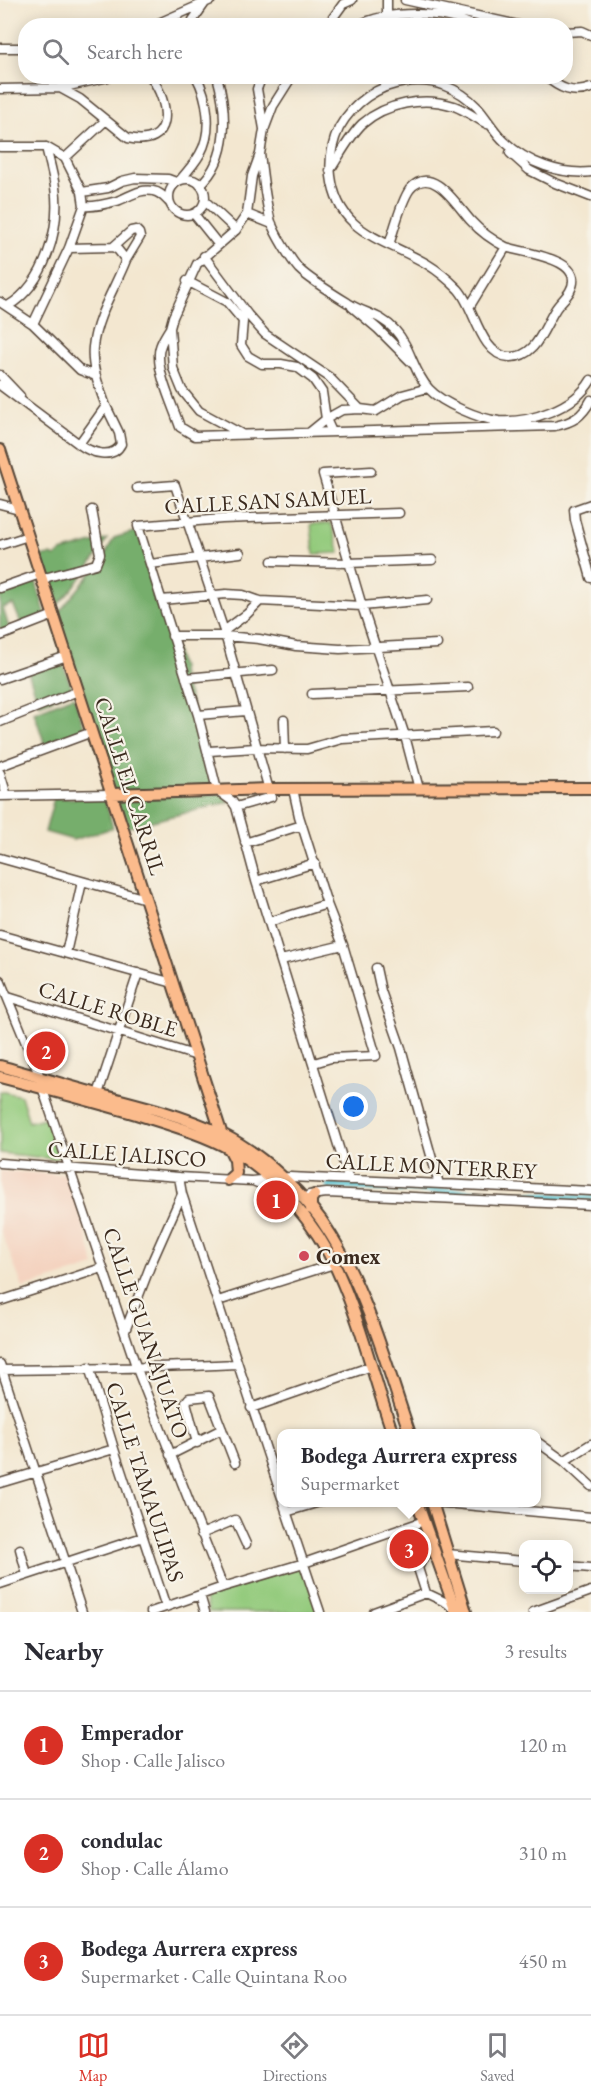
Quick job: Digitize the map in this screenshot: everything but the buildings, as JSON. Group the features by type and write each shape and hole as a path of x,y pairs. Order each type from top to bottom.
{"main road":[{"name":"CALLE EL CARRIL","path":"0,450 222,1134"},
{"path":"112,794 268,789 591,788"},
{"path":"0,1066 162,1122 230,1149 269,1179 312,1224 334,1264 349,1300 392,1429"},
{"path":"0,1077 41,1082 98,1094 177,1117 222,1134 282,1177 331,1233 348,1266 367,1310 406,1429"},
{"path":"228,1180 236,1173 237,1166 230,1149"},
{"path":"311,1209 311,1199 314,1195"},
{"path":"419,1507 459,1612"},
{"path":"433,1507 447,1554 459,1612"}],"street":[{"path":"333,18 343,4 352,0"},
{"path":"387,0 387,17"},
{"path":"405,0 487,18"},
{"path":"171,18 208,1"},
{"path":"195,18 208,1"},
{"path":"382,18 407,13 447,18"},
{"path":"573,32 582,31 591,35"},
{"path":"0,48 18,48"},
{"path":"0,89 60,88 77,84"},
{"path":"80,99 81,84"},
{"path":"60,88 80,99 128,138 136,140 154,137 162,130 165,105 157,84"},
{"path":"169,202 171,189 201,152 208,118 206,100 199,84"},
{"path":"200,185 207,179 215,165 223,140 226,120 219,84"},
{"path":"259,84 257,89 264,130"},
{"path":"241,434 199,411 182,390 173,368 170,328 196,264 236,230 247,214 252,176 260,154 264,130 273,106 287,84"},
{"path":"389,245 410,190 418,183 430,181 443,188 471,221 487,235 506,246 560,261 571,275 570,291 554,310 535,345 529,351 515,356 500,355 494,351 479,331 470,306 458,290 429,265 389,245 359,229 345,214 333,193 330,152 342,122 364,99 381,87 394,84"},
{"path":"438,84 460,92 478,109 504,142 520,154 548,167 575,173 591,172"},
{"path":"554,84 569,90 582,91 591,87"},
{"path":"454,106 459,99 460,92"},
{"path":"330,170 362,125 378,113 399,105 421,101 454,106 490,125"},
{"path":"260,103 273,106"},
{"path":"64,158 105,121"},
{"path":"504,142 508,151 530,170 591,197"},
{"path":"0,147 46,147 64,158 82,192 84,207 69,248 33,324"},
{"path":"4,304 18,300 31,285 45,261 53,234 56,189 46,147"},
{"path":"260,154 272,224 300,269 350,305 378,329 414,365 428,388 465,411 498,421 532,418 559,409 591,381"},
{"path":"571,188 570,180 575,173"},
{"path":"82,192 108,188 135,178 178,181 189,179 200,185 205,192 205,201 201,209 194,214 181,214 173,209 159,193 152,190 141,191 95,207 84,207"},
{"path":"205,201 236,230"},
{"path":"194,214 218,244"},
{"path":"247,214 272,224"},
{"path":"0,386 87,450 113,453 118,450 121,444 119,433 106,406 96,376 93,348 98,327 126,260 140,237 139,233 136,230 131,231 113,247"},
{"path":"470,306 506,246"},
{"path":"69,248 113,247 126,260"},
{"path":"204,256 248,315 266,334 329,377 360,409"},
{"path":"188,281 227,302 243,321 242,345 248,356 262,364 297,367 313,379 322,392 326,419 332,432"},
{"path":"4,304 33,324 80,370 96,376"},
{"path":"170,328 163,339 159,353 164,381 180,427 195,436 555,426 571,423 582,415 591,400"},
{"path":"0,375 16,390 23,401"},
{"path":"309,432 342,410 376,411 402,395 428,388"},
{"path":"170,397 182,390"},
{"path":"79,444 106,406"},
{"path":"462,428 466,424 465,411"},
{"path":"211,435 214,420"},
{"path":"371,471 323,474 348,563 405,736 419,789"},
{"path":"137,488 175,485 225,634 271,797 236,807"},
{"path":"0,504 19,509"},
{"path":"591,504 574,510 591,578"},
{"path":"0,588 96,564 100,554 92,510"},
{"name":"CALLE SAN SAMUEL","path":"150,564 138,526 187,521 399,513"},
{"path":"0,546 28,536"},
{"path":"240,554 150,564 198,715 217,790 232,801 236,807 256,881 349,1180"},
{"path":"272,561 348,563 432,560"},
{"path":"162,600 211,595 243,595 260,601 362,606 427,600"},
{"path":"225,634 260,601"},
{"path":"0,636 54,615"},
{"path":"172,636 225,634 296,646 340,649 436,644"},
{"path":"0,679 67,656"},
{"path":"186,678 197,675 273,670"},
{"path":"312,694 468,687"},
{"path":"0,723 78,691"},
{"path":"198,715 246,711"},
{"path":"284,720 285,749"},
{"path":"208,751 256,748 307,749 342,739 493,731"},
{"path":"0,766 92,732"},
{"path":"0,773 4,796 112,794"},
{"path":"293,789 302,825 327,904 343,945 376,1056 330,1059 314,1063"},
{"path":"245,843 302,825"},
{"path":"0,858 146,899"},
{"path":"256,881 315,863"},
{"path":"66,953 82,882"},
{"path":"269,922 327,904"},
{"path":"0,935 173,983"},
{"path":"281,960 343,945"},
{"path":"376,968 439,1184"},
{"path":"98,1094 138,973"},
{"name":"CALLE GUANAJUATO","path":"0,980 41,1082 137,1369 223,1587"},
{"name":"CALLE ROBLE","path":"8,997 197,1056"},
{"name":"CALLE JALISCO","path":"0,1163 228,1180 269,1179"},
{"path":"179,1177 182,1194 277,1486"},
{"name":"CALLE MONTERREY","path":"269,1179 282,1177 591,1191"},
{"path":"327,1193 323,1187 327,1180 331,1179"},
{"name":"CALLE JALISCO","path":"252,1181 285,1194"},
{"name":"CALLE MONTERREY","path":"285,1194 327,1193 591,1205"},
{"path":"125,1332 150,1264 182,1194"},
{"path":"218,1301 334,1264"},
{"path":"0,1302 102,1268"},
{"path":"82,1612 1,1368 137,1369 236,1364"},
{"path":"251,1408 372,1366"},
{"name":"CALLE TAMAULIPAS","path":"89,1368 166,1607"},
{"path":"197,1443 186,1405 189,1398 209,1396 235,1463"},
{"path":"170,1455 222,1429"},
{"path":"541,1444 591,1486"},
{"path":"564,1461 591,1444"},
{"path":"0,1483 114,1449"},
{"path":"284,1507 320,1612"},
{"path":"286,1512 305,1507"},
{"path":"477,1507 591,1517"},
{"path":"201,1534 235,1520 246,1544"},
{"path":"152,1612 424,1521"},
{"path":"0,1584 143,1537"},
{"path":"426,1593 418,1568 432,1540"},
{"path":"20,1549 27,1575"},
{"path":"447,1554 519,1561"},
{"path":"573,1566 591,1568"},
{"path":"533,1612 591,1592"},
{"path":"374,1612 426,1593 447,1603 459,1612"},
{"path":"200,1595 205,1612"}],"shaded area":[{"path":"0,1171 69,1175 95,1266 23,1288 0,1229"}],"green space":[{"path":"331,523 340,553 314,554 311,524"},
{"path":"137,531 150,565 154,595 161,600 181,668 182,681 189,695 218,790 112,792 55,617 103,559 114,538"},
{"path":"107,539 83,576 54,609 37,557 51,555 55,557 61,552"},
{"path":"35,579 46,615 21,623 13,604 3,608 9,628 0,632 0,594 15,592"},
{"path":"62,661 73,691 39,704 28,672"},
{"path":"74,696 86,732 45,745 34,712"},
{"path":"220,794 230,802 124,828 113,796"},
{"path":"54,798 105,799 113,828 73,840 45,832"},
{"path":"0,1091 21,1096 29,1122 48,1117 59,1157 54,1159 0,1153"},
{"path":"303,1564 319,1612 209,1612 204,1595"}],"waterway":[{"path":"329,1186 591,1198"}],"place":[{"name":"condulac","path":"46,1051"},
{"name":"Emperador","path":"276,1200"},
{"name":"Comex","path":"304,1256"},
{"name":"Bodega Aurrera express","path":"409,1549"}]}
